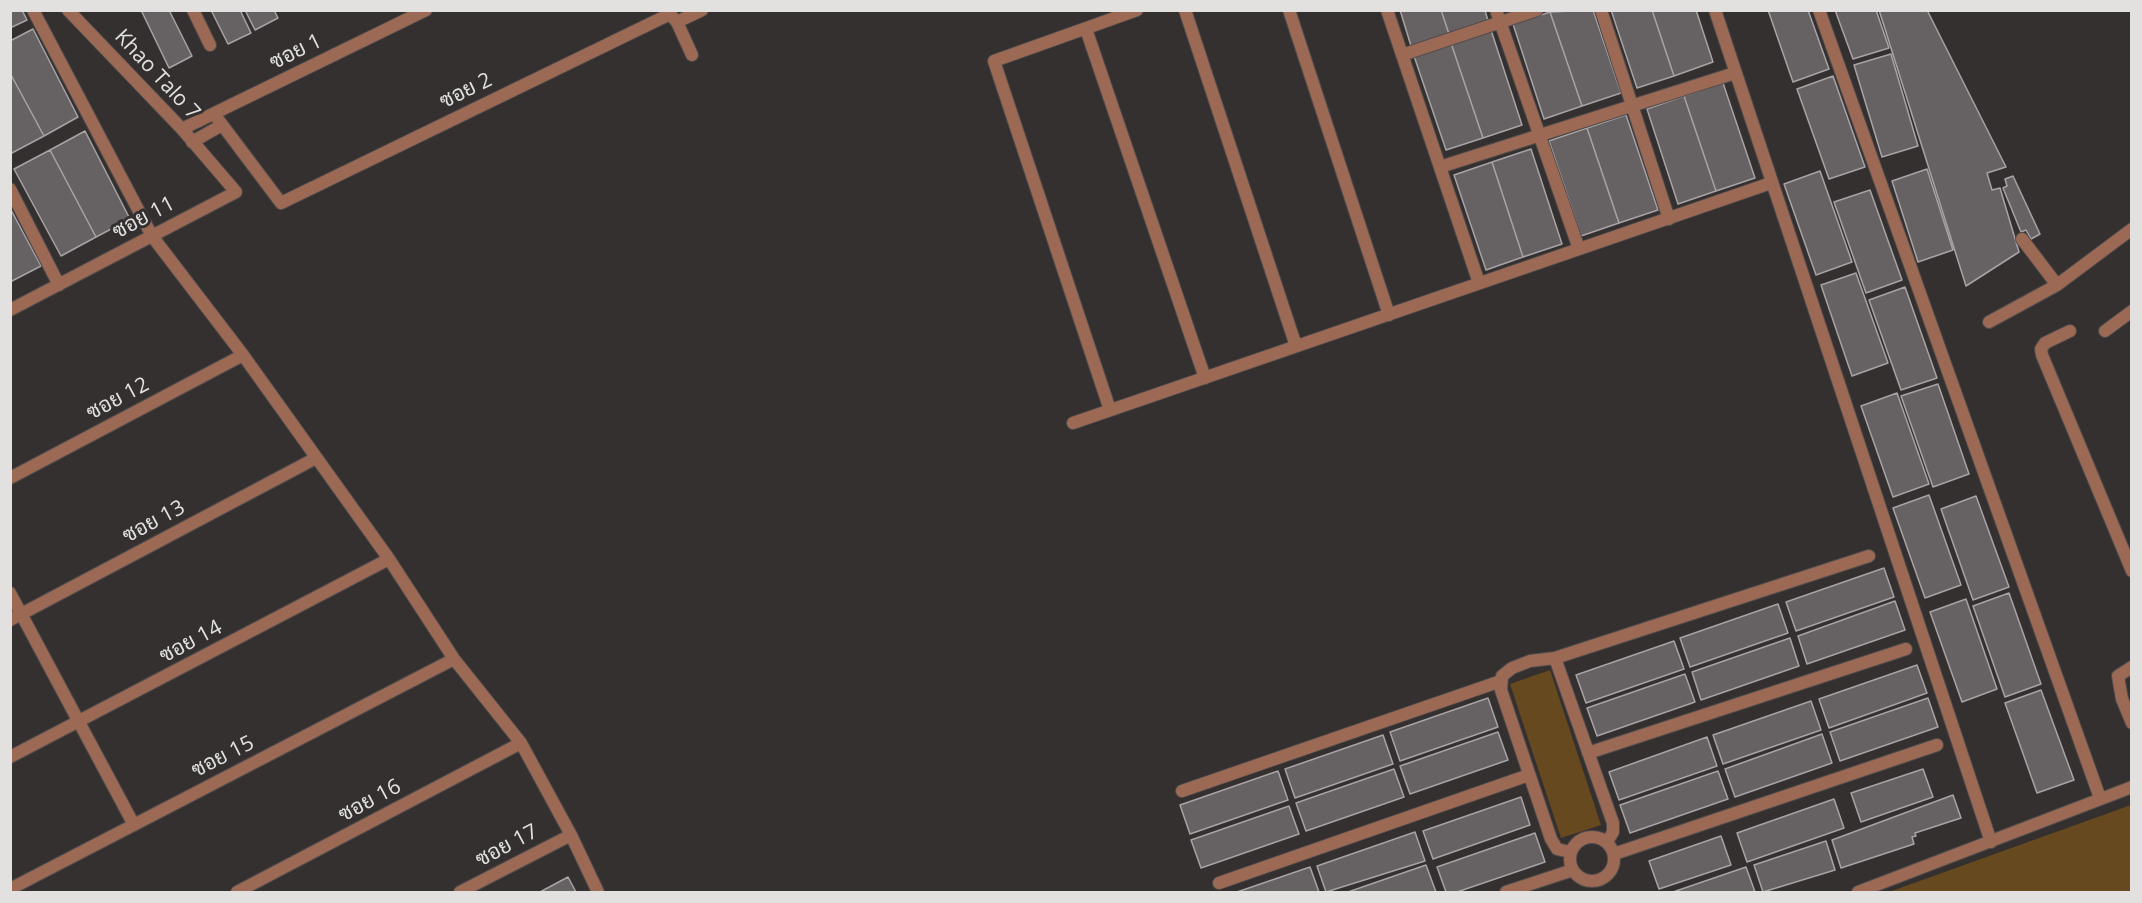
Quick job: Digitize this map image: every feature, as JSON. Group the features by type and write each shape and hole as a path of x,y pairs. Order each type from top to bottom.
{"street":[{"path":"33,10 152,236 243,355 389,558 454,659 521,743 571,835 598,892"},
{"name":"Khao Talo 7","path":"68,10 192,142"},
{"path":"193,10 210,45"},
{"name":"ซอย 1","path":"182,129 426,10"},
{"name":"ซอย 2","path":"222,125 281,203 670,16 702,10"},
{"path":"1110,410 994,62 1137,10"},
{"path":"1185,10 1296,346"},
{"path":"1289,10 1389,315"},
{"path":"1387,10 1479,284"},
{"path":"1402,55 1498,17 1537,10"},
{"path":"1601,10 1669,219"},
{"path":"1715,10 1991,842"},
{"path":"1819,10 2100,798"},
{"path":"670,16 692,55"},
{"path":"1498,17 1579,249"},
{"path":"1086,29 1205,378"},
{"path":"1440,167 1735,73"},
{"path":"192,142 222,125 214,114"},
{"name":"ซอย 11","path":"10,310 236,192 192,142"},
{"path":"1073,423 1771,183"},
{"path":"10,189 59,285"},
{"path":"1989,322 2057,285 2132,229"},
{"path":"2022,239 2057,285"},
{"path":"2105,331 2132,311"},
{"path":"2070,331 2045,343 2041,349 2042,355 2132,571"},
{"name":"ซอย 12","path":"10,478 243,355"},
{"name":"ซอย 13","path":"16,617 316,458"},
{"path":"1570,852 1557,849 1551,839 1501,690 1502,676 1512,668 1530,661 1555,658 1869,555"},
{"name":"ซอย 14","path":"10,757 80,723 389,558"},
{"path":"10,593 16,617 80,723 134,825"},
{"path":"1588,753 1906,649"},
{"path":"1555,658 1612,823 1613,831 1607,842"},
{"name":"ซอย 15","path":"10,889 454,659"},
{"path":"2132,667 2118,676 2122,699 2132,723"},
{"path":"1182,791 1502,681"},
{"name":"ซอย 16","path":"237,892 521,743"},
{"path":"1614,854 1937,745"},
{"path":"1219,883 1529,775"},
{"path":"1858,892 2132,787"},
{"name":"ซอย 17","path":"460,892 571,835"},
{"path":"1586,837 1600,838 1607,842 1614,854 1612,869 1600,886 1587,881 1573,870 1570,852 1574,845 1586,837"},
{"path":"1506,892 1573,870"}],"shaded area":[{"path":"1550,670 1601,825 1561,838 1510,684"},
{"path":"2131,805 2131,892 1889,892"}],"building":[{"path":"10,10 22,10 27,20 10,28"},
{"path":"141,10 169,10 192,56 169,68"},
{"path":"211,10 240,10 251,33 228,44"},
{"path":"245,10 274,10 278,18 255,30"},
{"path":"1400,10 1441,10 1449,34 1411,46"},
{"path":"1441,10 1485,10 1488,21 1449,34"},
{"path":"1593,10 1621,93 1582,106 1550,12"},
{"path":"1611,10 1652,10 1674,76 1637,88"},
{"path":"1652,10 1696,10 1713,62 1674,76"},
{"path":"1768,10 1808,10 1829,69 1793,82"},
{"path":"1835,10 1876,10 1889,48 1853,59"},
{"path":"1879,10 1927,10 2006,167 1987,173 1992,190 2000,188 2019,252 1966,286"},
{"path":"1550,12 1582,106 1544,119 1513,24"},
{"path":"33,29 78,117 44,136 10,73 10,41"},
{"path":"1491,30 1522,125 1483,138 1451,43"},
{"path":"1451,43 1483,138 1446,150 1414,56"},
{"path":"1891,54 1918,146 1882,157 1854,65"},
{"path":"10,73 44,136 10,154"},
{"path":"1833,76 1865,167 1829,179 1797,89"},
{"path":"1723,83 1755,178 1716,191 1684,96"},
{"path":"1684,96 1716,191 1678,204 1647,109"},
{"path":"1626,115 1658,210 1619,223 1587,128"},
{"path":"1587,128 1619,223 1581,236 1549,141"},
{"path":"85,131 130,219 96,237 50,150"},
{"path":"1531,149 1562,244 1523,257 1492,162"},
{"path":"50,150 96,237 61,256 14,169"},
{"path":"1492,162 1523,257 1486,270 1454,175"},
{"path":"1927,169 1953,250 1918,262 1892,181"},
{"path":"1820,171 1852,262 1816,275 1784,184"},
{"path":"2013,176 2040,234 2031,239 2026,230 2021,232 2003,188 2007,186 2005,179"},
{"path":"1870,190 1902,280 1866,293 1834,202"},
{"path":"10,208 41,266 10,282"},
{"path":"1856,273 1888,363 1852,376 1821,285"},
{"path":"1905,287 1937,378 1901,390 1869,300"},
{"path":"1938,384 1969,474 1933,487 1901,396"},
{"path":"1897,393 1929,484 1893,497 1861,406"},
{"path":"1929,495 1961,585 1925,598 1893,508"},
{"path":"1976,496 2009,587 1973,600 1941,509"},
{"path":"1884,568 1894,597 1796,631 1786,602"},
{"path":"2009,593 2041,684 2005,697 1973,606"},
{"path":"1966,599 1997,689 1962,702 1930,612"},
{"path":"1895,601 1905,630 1807,664 1798,636"},
{"path":"1778,604 1788,633 1690,667 1680,638"},
{"path":"1790,638 1799,666 1701,700 1692,672"},
{"path":"1674,641 1684,669 1586,703 1576,675"},
{"path":"1917,665 1927,693 1829,728 1819,699"},
{"path":"1685,674 1695,702 1597,736 1587,708"},
{"path":"2041,690 2074,780 2037,793 2005,703"},
{"path":"1488,698 1498,727 1400,761 1390,732"},
{"path":"1928,698 1938,727 1840,761 1830,732"},
{"path":"1811,701 1821,730 1723,764 1713,735"},
{"path":"1498,732 1508,760 1410,794 1400,766"},
{"path":"1822,734 1832,763 1735,797 1725,769"},
{"path":"1383,735 1393,764 1295,798 1285,769"},
{"path":"1707,737 1717,766 1619,800 1609,772"},
{"path":"1394,769 1404,797 1306,831 1296,803"},
{"path":"1923,769 1933,797 1861,822 1851,793"},
{"path":"1278,771 1288,800 1190,834 1180,805"},
{"path":"1718,771 1728,799 1630,833 1620,805"},
{"path":"1953,795 1961,818 1915,833 1916,836 1912,837 1914,844 1841,868 1832,840"},
{"path":"1521,797 1530,825 1433,859 1423,831"},
{"path":"1834,799 1844,828 1747,862 1737,833"},
{"path":"1289,806 1299,834 1201,868 1191,840"},
{"path":"1415,832 1425,861 1326,892 1317,866"},
{"path":"1535,833 1545,862 1457,892 1446,892 1437,867"},
{"path":"1721,836 1731,865 1659,889 1649,861"},
{"path":"1826,841 1835,870 1763,892 1754,865"},
{"path":"1426,865 1436,892 1348,892"},
{"path":"1310,867 1319,892 1237,892"},
{"path":"1746,867 1755,892 1673,892"},
{"path":"568,877 576,892 540,892"}]}
